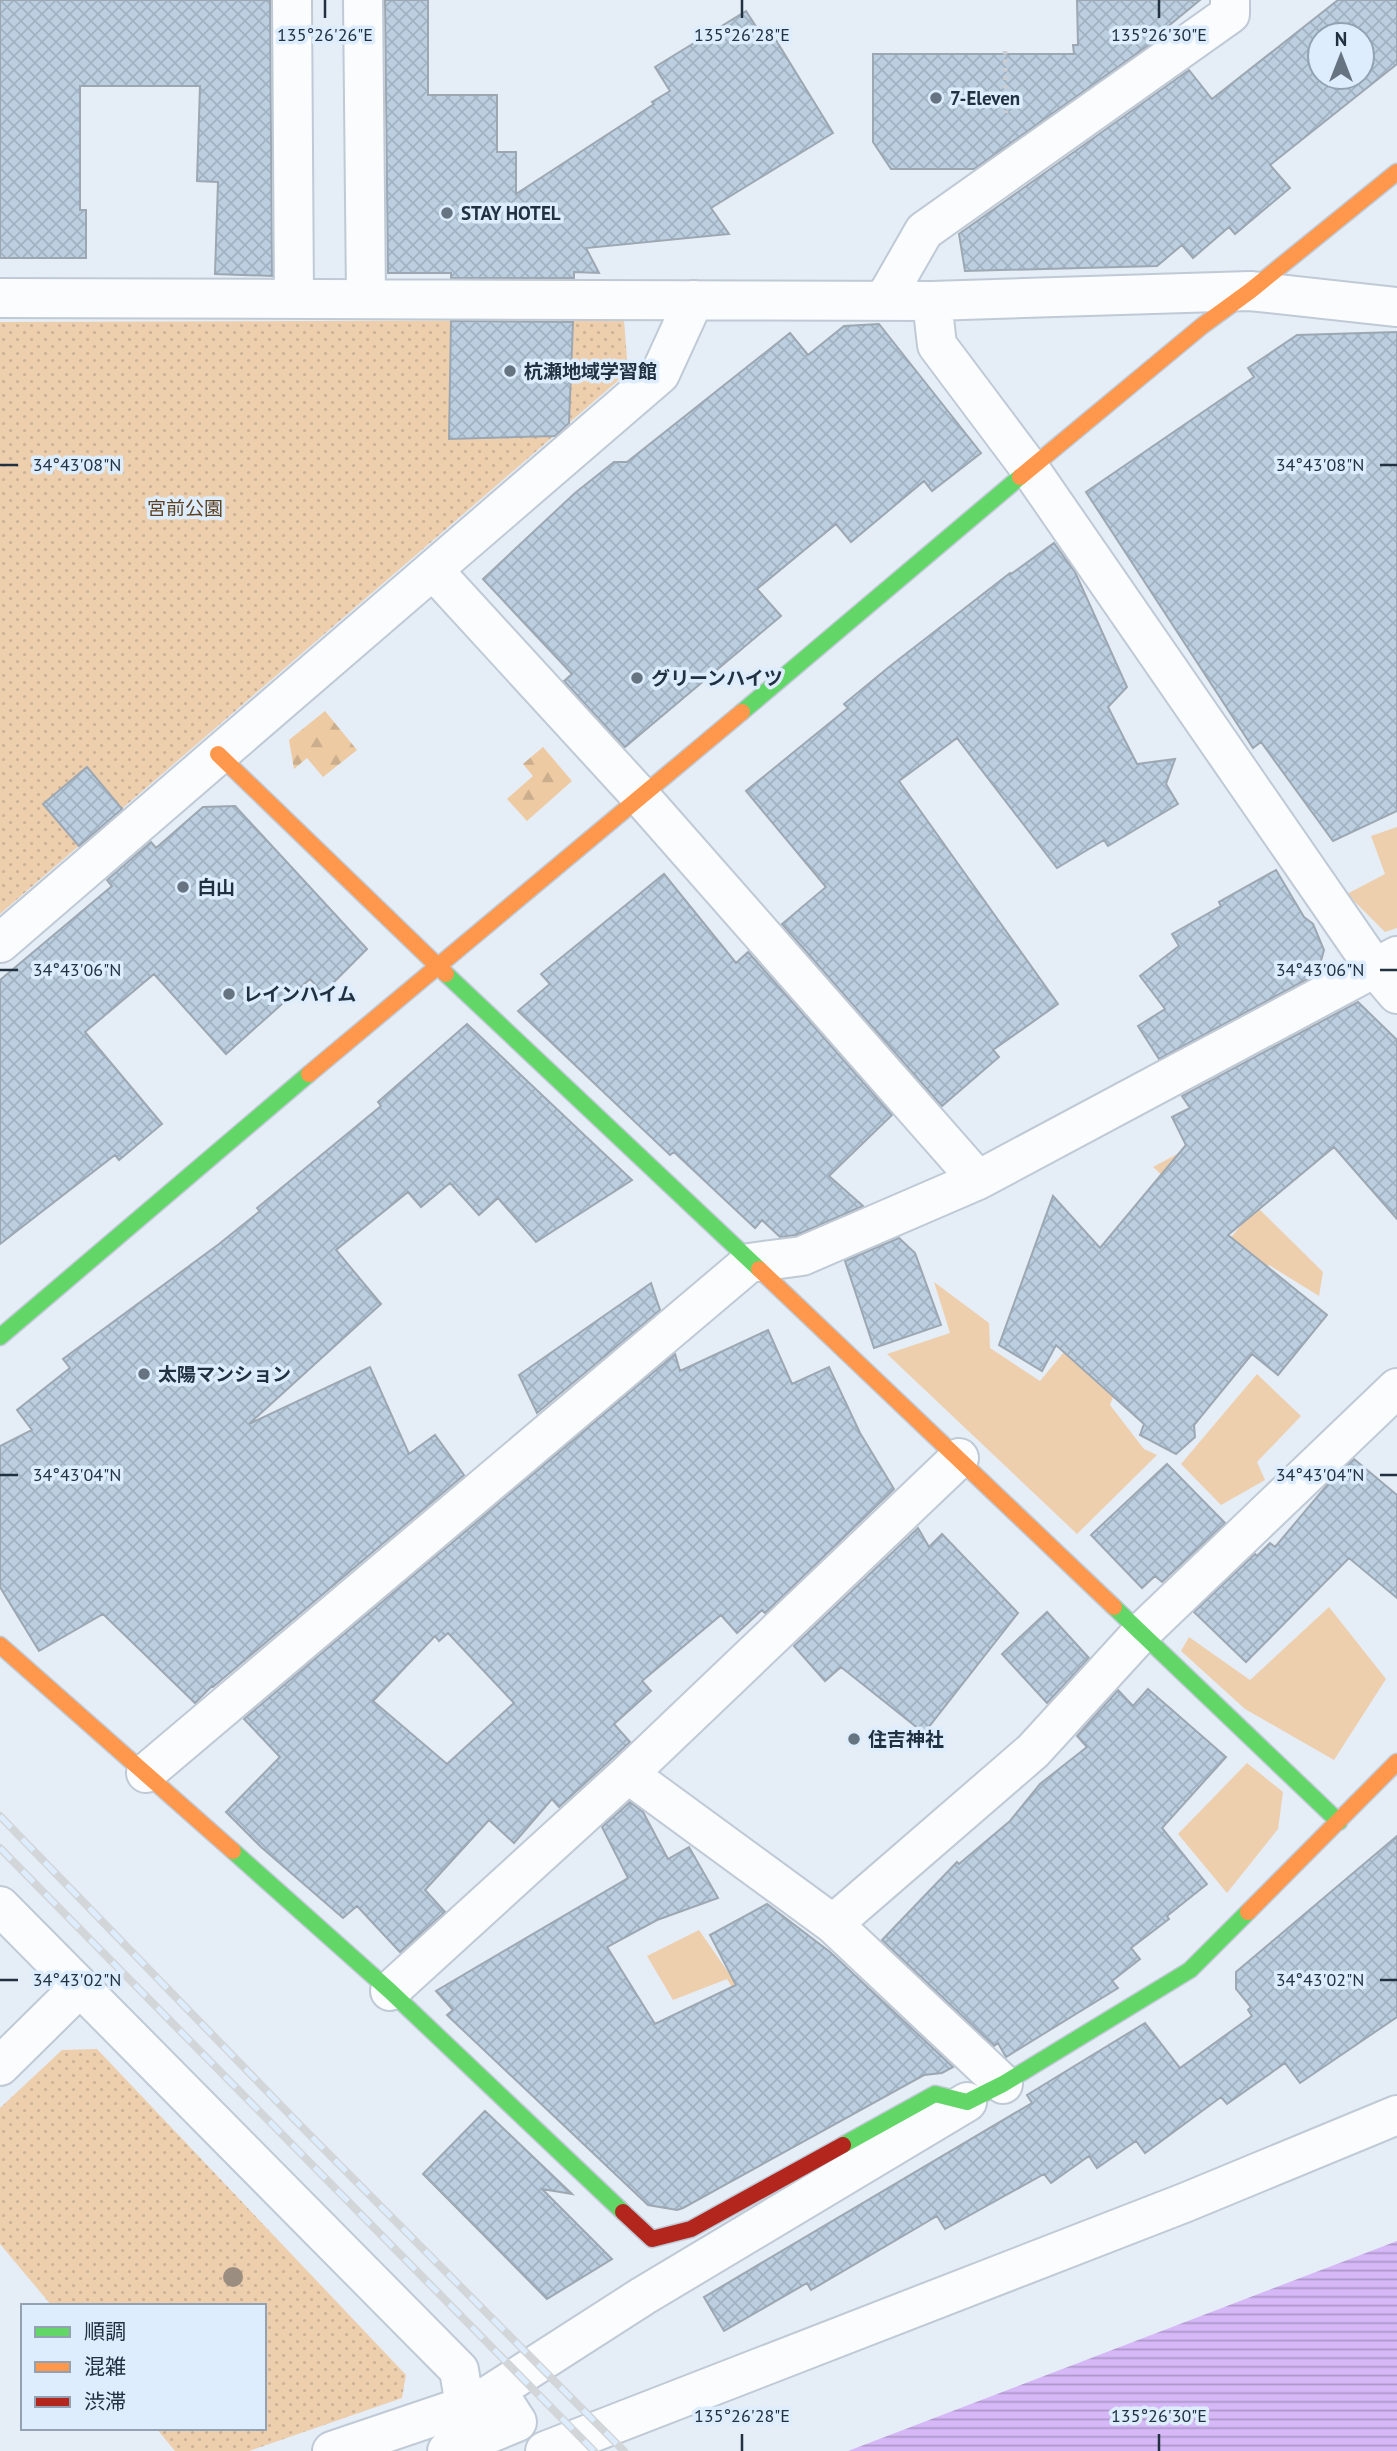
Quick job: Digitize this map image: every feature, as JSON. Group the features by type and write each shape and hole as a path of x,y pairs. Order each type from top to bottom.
{"street":[{"path":"292,0 294,299"},
{"path":"363,0 366,298"},
{"path":"885,299 924,231 1230,13 1230,0"},
{"path":"0,1338 437,965 1030,469 1202,326 1250,291 1397,172"},
{"path":"0,298 932,301 1250,291 1397,307"},
{"path":"0,943 660,374 694,300"},
{"path":"146,1773 749,1263 802,1256 978,1180 1390,972 1030,469 937,345 932,301"},
{"path":"433,570 641,797 978,1180"},
{"path":"218,754 749,1263 958,1458 1339,1822"},
{"path":"833,1924 1033,1751 1140,1633 1397,1388"},
{"path":"390,1991 628,1774 958,1458"},
{"path":"0,1645 390,1991 652,2239 691,2229 934,2094 967,2102"},
{"path":"332,2451 481,2399 643,2296 967,2102 1003,2084 1190,1970 1397,1762"},
{"path":"628,1774 833,1924 1003,2084"},
{"path":"0,1906 459,2370 481,2399 517,2422 447,2451"},
{"path":"0,2066 80,1987"},
{"path":"545,2451 1184,2203 1397,2115"}],"green space":[{"name":"宮前公園","path":"624,320 628,372 0,914 0,322"},
{"path":"325,711 357,750 323,777 307,758 294,769 289,740"},
{"path":"543,747 572,781 527,821 507,799 533,776 523,764"},
{"path":"1397,827 1397,928 1385,932 1347,894 1385,874 1371,836"},
{"path":"1194,1145 1323,1272 1319,1296 1269,1265 1259,1278 1185,1293 1243,1223 1177,1189 1153,1167"},
{"path":"934,1282 989,1323 990,1348 1040,1381 1064,1352 1118,1384 1110,1405 1144,1449 1157,1455 1077,1534 887,1354 950,1333"},
{"path":"1257,1374 1301,1416 1257,1462 1265,1480 1221,1505 1181,1464"},
{"path":"1329,1607 1386,1679 1334,1760 1245,1709 1181,1651 1189,1637 1250,1680"},
{"path":"1247,1763 1283,1792 1278,1829 1227,1893 1178,1834"},
{"path":"699,1930 728,1972 799,1952 761,2035 727,1979 673,2000 647,1956"},
{"path":"97,2049 406,2375 402,2398 249,2451 175,2451 158,2430 266,2430 266,2304 50,2304 0,2244 0,2108 62,2050"}],"shaded area":[{"path":"1397,2241 1397,2451 848,2451"}],"building":[{"path":"0,0 270,0 272,276 215,274 218,182 197,181 200,86 80,86 80,210 86,210 86,258 0,258"},
{"path":"385,0 428,0 428,95 497,95 497,152 516,152 516,194 654,104 652,102 670,91 655,67 746,11 766,42 774,37 833,133 711,208 729,234 586,248 599,273 574,272 574,278 451,278 451,273 388,273"},
{"path":"1077,0 1200,0 1149,42 1153,42 974,169 891,169 873,142 873,54 1074,54 1073,45 1078,45"},
{"path":"1338,0 1397,0 1397,64 1376,81 1376,21 1311,21"},
{"path":"1306,25 1306,91 1363,91 1270,165 1290,188 1235,234 1229,227 1193,258 1182,245 1157,266 965,271 959,234 1189,70 1212,99"},
{"name":"杭瀬地域学習館","path":"451,321 573,322 569,423 555,436 449,439"},
{"path":"879,324 981,453 932,491 924,481 851,542 836,524 757,589 781,616 625,747 564,681 572,674 483,579 575,493 614,462 627,462 790,333 808,355 844,326"},
{"path":"1397,332 1397,811 1333,841 1261,742 1253,748 1086,492 1254,377 1248,368 1297,335"},
{"path":"1054,543 1075,572 1127,687 1108,707 1137,764 1175,759 1166,784 1178,804 1108,846 1104,840 1057,868 957,738 899,781 1058,1004 993,1050 999,1057 942,1106 782,924 826,887 746,791 848,708 844,704 889,667 1010,573"},
{"path":"87,767 122,809 79,846 43,804"},
{"path":"235,806 367,949 323,993 310,979 226,1054 154,974 85,1032 162,1124 119,1160 115,1155 0,1244 0,980 112,886 107,880 151,842 156,848 203,807"},
{"path":"1276,870 1304,917 1313,924 1324,950 1320,964 1326,969 1159,1059 1138,1026 1165,1009 1140,976 1179,946 1172,934 1221,906 1219,902"},
{"path":"664,874 736,963 748,952 892,1115 829,1176 863,1206 796,1235 780,1237 762,1220 755,1228 674,1152 670,1155 518,1011 550,984 541,974"},
{"path":"1358,1002 1397,1040 1397,1219 1334,1147 1228,1235 1327,1315 1278,1375 1252,1354 1194,1425 1195,1437 1176,1454 1140,1435 1144,1424 1056,1345 1042,1371 999,1345 1053,1196 1100,1248 1186,1145 1172,1117 1190,1108 1182,1096"},
{"path":"467,1024 632,1180 536,1242 498,1198 479,1215 450,1183 421,1207 408,1192 336,1250 381,1304 249,1424 370,1367 409,1454 435,1435 464,1475 195,1703 103,1614 39,1651 0,1587 0,1446 32,1430 17,1410 70,1368 63,1359 260,1211 257,1208 381,1106 378,1102"},
{"path":"899,1238 915,1253 941,1325 874,1348 845,1261"},
{"path":"651,1283 660,1310 537,1413 519,1375"},
{"path":"768,1330 792,1384 829,1367 860,1433 894,1489 765,1613 762,1610 737,1633 721,1615 642,1681 651,1691 614,1724 630,1742 559,1807 552,1799 514,1843 489,1820 425,1890 445,1912 400,1952 357,1906 343,1918 261,1847 226,1812 280,1757 244,1719 675,1354 680,1371","holes":["448,1633 514,1703 447,1764 373,1701 435,1636 439,1641"]},
{"path":"1354,1459 1397,1495 1397,1598 1349,1558 1246,1662 1194,1612 1255,1554 1257,1556 1270,1543 1275,1547 1328,1484"},
{"path":"1167,1464 1225,1523 1162,1582 1155,1576 1142,1588 1091,1535"},
{"path":"918,1528 929,1547 942,1534 1018,1613 924,1733 841,1667 825,1681 794,1646"},
{"path":"1047,1612 1089,1658 1047,1703 1002,1654"},
{"path":"1148,1689 1226,1757 1162,1828 1207,1884 1167,1916 1169,1919 1131,1948 1140,1959 1112,1981 1118,1988 1006,2057 998,2043 994,2046 882,1940 957,1862 959,1864 1010,1821 1040,1784 1087,1747 1077,1736 1118,1690 1133,1706"},
{"path":"630,1802 643,1812 668,1859 689,1847 718,1898 657,1920 607,1947 655,2024 736,1985 710,1935 767,1904 830,1952 953,2067 942,2073 924,2075 683,2208 677,2210 648,2205 447,2015 453,2010 436,1991 628,1878 602,1827"},
{"path":"1397,1836 1397,2017 1300,2083 1285,2063 1227,2104 1221,2097 1145,2153 1136,2141 1097,2168 1089,2156 1051,2183 1044,2174 945,2229 937,2216 811,2290 807,2283 724,2331 704,2297 1032,2103 1027,2095 1145,2023 1180,2068 1252,2016 1248,2010 1251,2007 1236,1989 1236,1972"},
{"path":"485,2111 572,2194 542,2189 612,2259 547,2299 423,2174"}],"railway":[{"path":"0,1816 294,2119 624,2451"},
{"path":"0,1848 594,2451"}],"traffic: fast":[{"path":"742,712 1020,477"},
{"path":"446,974 759,1269"},
{"path":"0,1337 309,1074"},
{"path":"1114,1607 1339,1822"},
{"path":"233,1851 390,1991 623,2212"},
{"path":"843,2145 935,2094 967,2102 1003,2084 1190,1970 1248,1912"}],"traffic: slow":[{"path":"1020,477 1202,326 1250,291 1397,172"},
{"path":"309,1074 742,712"},
{"path":"218,754 446,974"},
{"path":"759,1269 1114,1607"},
{"path":"0,1645 233,1851"},
{"path":"1248,1912 1397,1762"}],"traffic: jam":[{"path":"623,2212 652,2239 691,2229 843,2145"}],"place":[{"name":"7-Eleven","path":"936,98"},
{"name":"STAY HOTEL","path":"447,213"},
{"name":"杭瀬地域学習館","path":"510,371"},
{"name":"グリーンハイツ","path":"637,678"},
{"name":"白山","path":"183,887"},
{"name":"レインハイム","path":"229,994"},
{"name":"太陽マンション","path":"144,1374"},
{"name":"住吉神社","path":"854,1739"}]}
